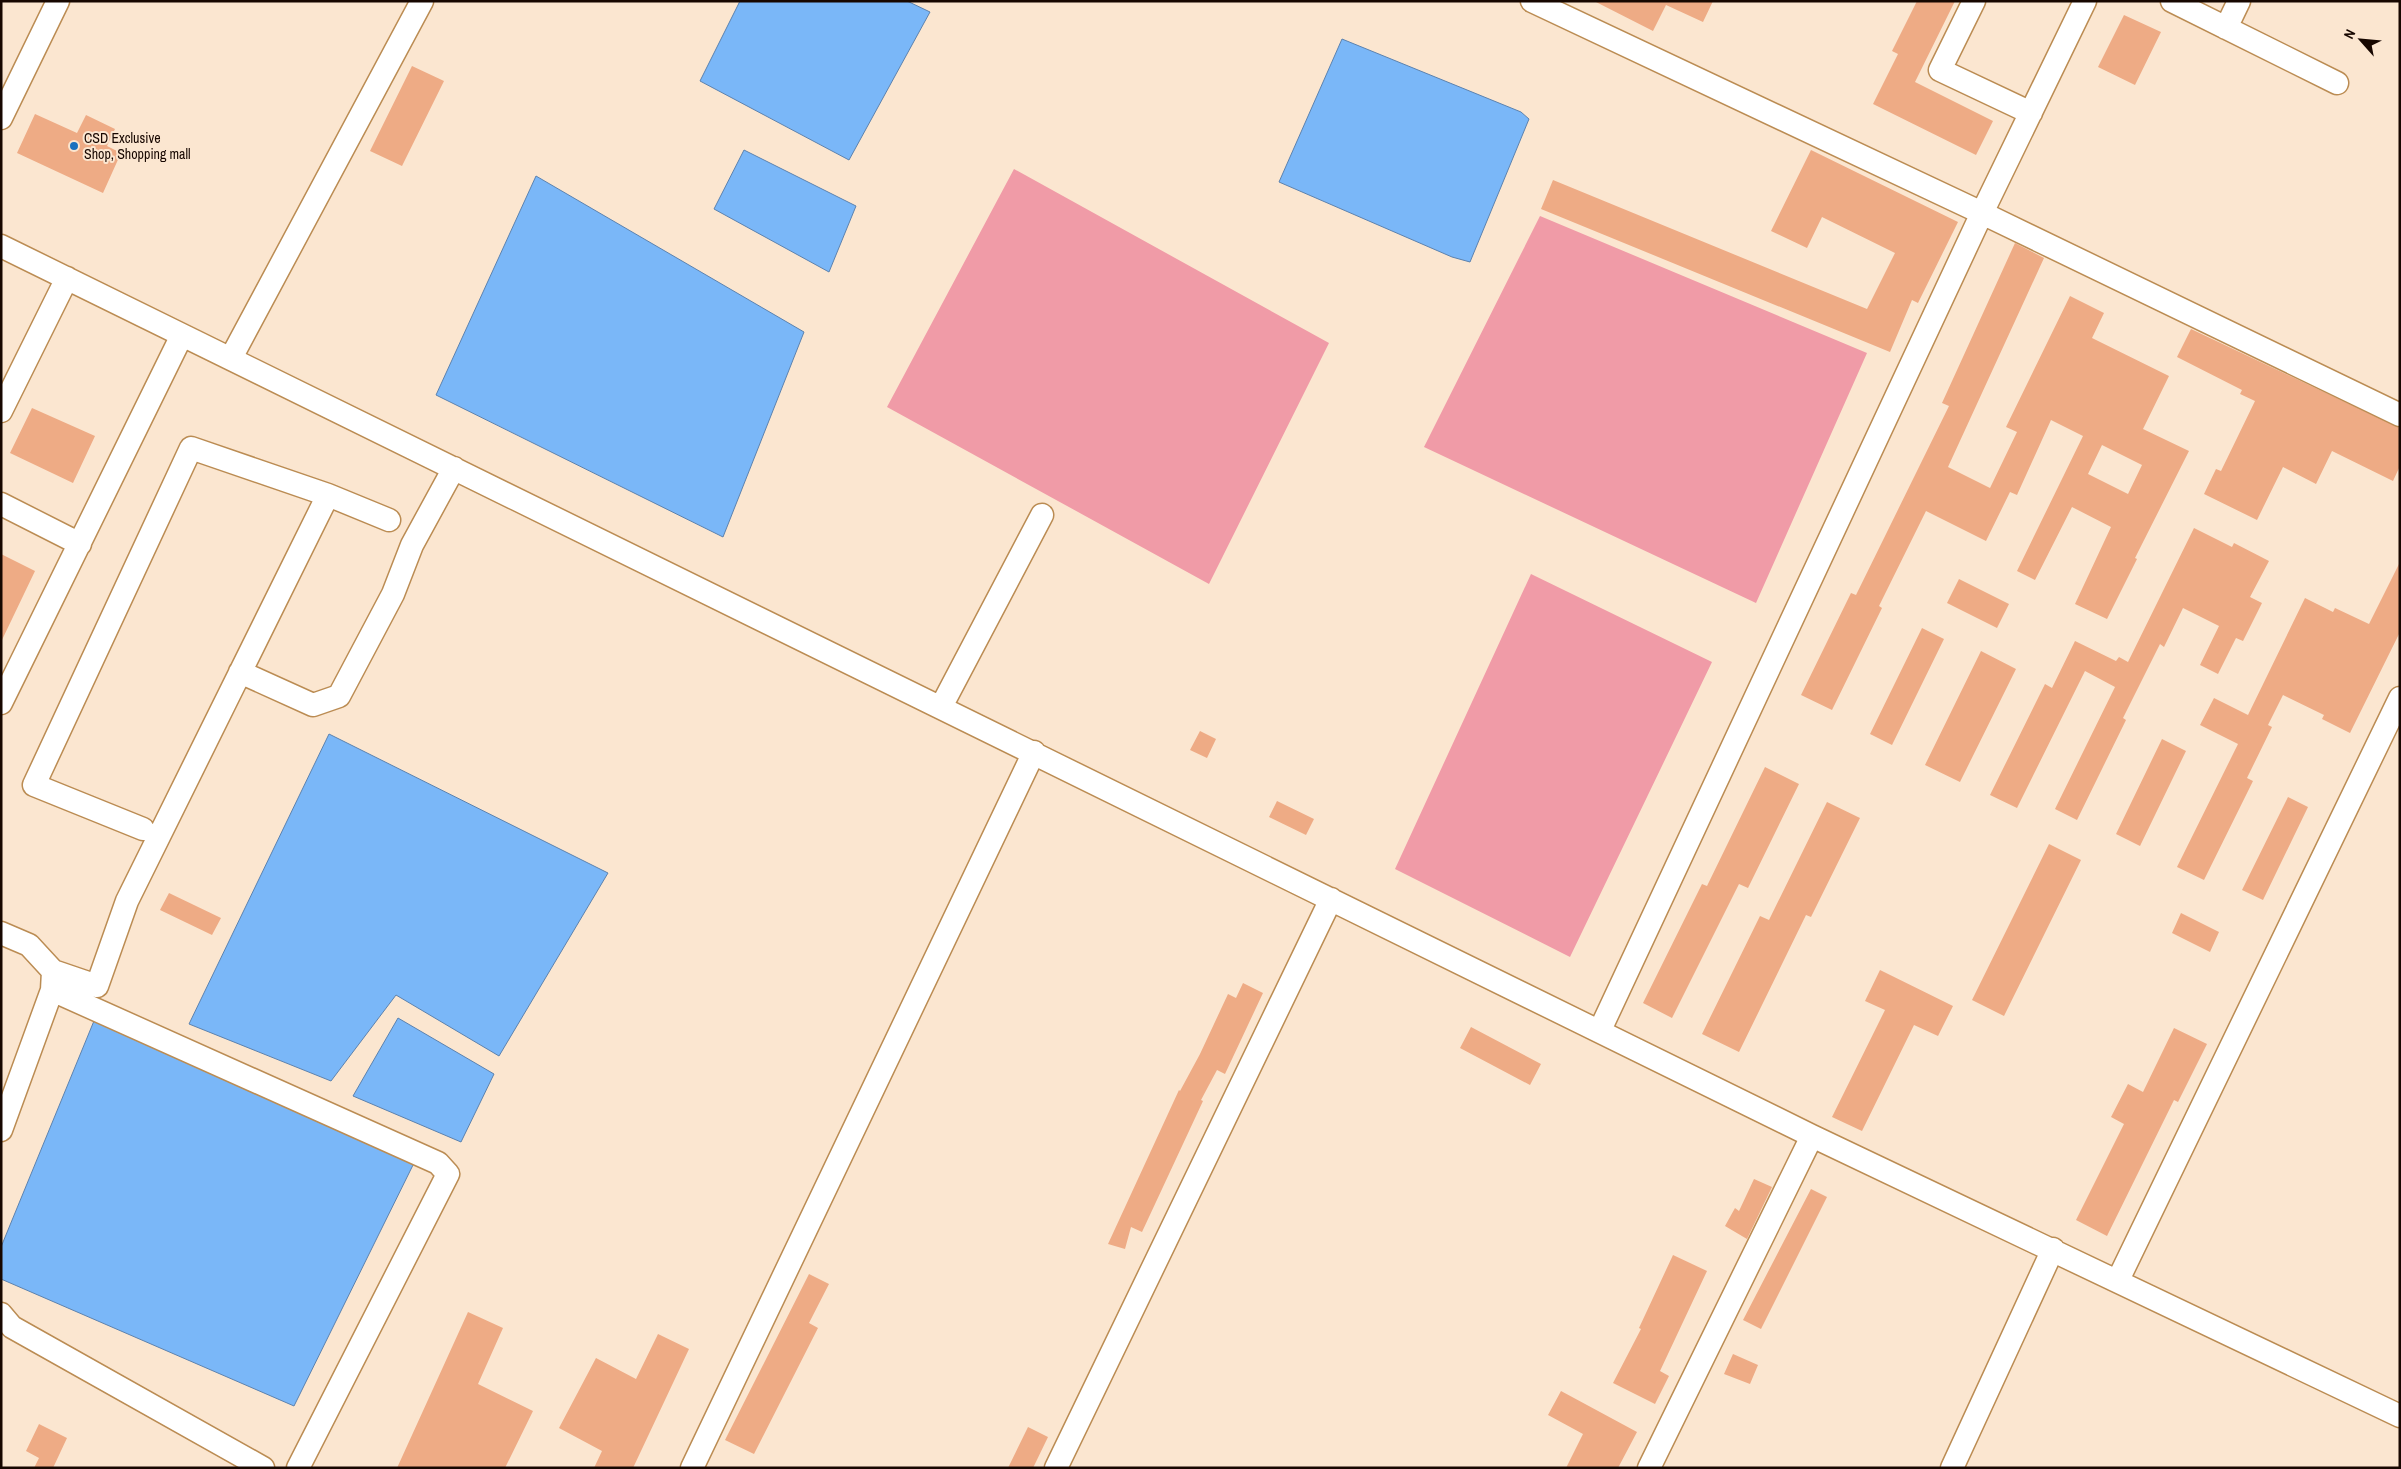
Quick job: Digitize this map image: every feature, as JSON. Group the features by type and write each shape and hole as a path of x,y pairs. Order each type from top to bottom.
{"street":[{"path":"1,118 58,1"},
{"path":"231,358 422,1"},
{"path":"1532,1 1982,213 2400,415"},
{"path":"1974,1 1940,70 2031,113"},
{"path":"1600,1030 1982,213 2085,1"},
{"path":"2172,1 2337,83"},
{"path":"2226,28 2239,1"},
{"path":"1,246 1600,1030 1812,1136 2053,1249 2400,1416"},
{"path":"1,411 67,278"},
{"path":"1,703 182,335"},
{"path":"143,829 34,784 192,448 328,495 389,520"},
{"path":"240,672 313,705 339,696 393,594 412,545 454,468"},
{"path":"52,981 97,986 127,901 328,495"},
{"path":"1,504 80,544"},
{"path":"941,707 1042,515"},
{"path":"2118,1280 2400,698"},
{"path":"692,1468 1034,752"},
{"path":"1056,1468 1331,899"},
{"path":"1,933 30,945 52,981 438,1163 448,1174 298,1468"},
{"path":"1,1130 52,981"},
{"path":"1649,1468 1812,1136"},
{"path":"1952,1468 2053,1249"},
{"path":"1,1314 12,1327 263,1468"}],"shaded area":[{"path":"1014,169 1329,343 1209,584 887,407"},
{"path":"1540,216 1867,353 1756,603 1424,447"},
{"path":"1531,574 1712,662 1570,957 1395,869"}],"water":[{"path":"740,1 907,1 930,12 849,160 700,81"},
{"path":"1342,39 1521,112 1529,119 1470,262 1452,257 1279,182"},
{"path":"744,150 856,206 829,272 714,209"},
{"path":"536,176 804,332 723,537 436,395"},
{"path":"329,734 608,873 499,1056 396,995 331,1081 189,1024"},
{"path":"96,1016 415,1161 294,1406 1,1279 1,1247"},
{"path":"398,1018 494,1074 461,1142 353,1096"}],"building":[{"path":"1594,1 1713,1 1703,22 1666,5 1653,31"},
{"path":"1917,1 1955,1 1915,82 1993,121 1976,155 1873,104 1898,54 1892,51"},
{"path":"2124,15 2161,32 2135,85 2098,67"},
{"path":"412,66 444,81 402,166 370,151"},
{"path":"35,114 77,133 86,115 115,129 107,146 121,153 103,193 17,153"},
{"path":"1811,150 1958,222 1918,303 1912,300 1890,352 1541,209 1553,180 1867,309 1895,253 1822,217 1807,248 1771,231"},
{"path":"2015,243 2044,258 1948,467 1990,488 2017,432 2006,427 2070,296 2104,313 2092,338 2169,376 2143,429 2189,451 2135,558 2137,559 2107,619 2075,604 2111,527 2072,507 2035,580 2017,571 2083,436 2051,420 2017,495 2010,492 1986,541 1926,511 1879,606 1882,608 1832,710 1801,695 1851,593 1856,595 1949,406 1942,403","holes":["2102,445 2142,465 2128,494 2088,474"]},
{"path":"2191,329 2400,428 2400,466 2393,481 2332,451 2316,484 2283,467 2257,520 2204,494 2216,469 2221,471 2255,401 2240,394 2242,390 2177,357"},
{"path":"32,408 95,436 73,483 10,453"},
{"path":"2194,528 2232,547 2234,543 2269,561 2250,597 2262,603 2243,641 2236,638 2218,674 2200,665 2219,626 2183,608 2164,647 2160,644 2123,718 2126,720 2077,820 2055,809 2115,687 2085,671 2017,808 1990,795 2045,684 2052,688 2075,641 2116,661 2119,657 2128,662"},
{"path":"1,554 35,571 1,642"},
{"path":"2400,562 2400,632 2350,733 2322,719 2324,715 2283,695 2268,725 2272,727 2247,778 2253,781 2204,880 2177,867 2238,744 2200,725 2214,698 2248,715 2305,598 2333,612 2335,608 2369,624"},
{"path":"1959,579 2009,604 1997,628 1947,603"},
{"path":"1922,628 1944,639 1892,745 1870,734"},
{"path":"1981,651 2016,669 1960,782 1925,765"},
{"path":"1200,731 1216,739 1207,758 1190,750"},
{"path":"2162,739 2186,751 2140,846 2116,834"},
{"path":"1765,767 1799,784 1748,888 1739,884 1672,1018 1643,1003 1702,884 1707,886"},
{"path":"2288,797 2308,807 2263,900 2242,890"},
{"path":"1277,801 1314,819 1306,835 1269,817"},
{"path":"1827,802 1860,818 1811,917 1806,915 1739,1052 1702,1034 1760,916 1769,920"},
{"path":"2049,844 2081,860 2004,1016 1972,1000"},
{"path":"169,893 221,918 212,935 160,910"},
{"path":"2181,913 2219,932 2210,952 2172,933"},
{"path":"1880,970 1953,1006 1938,1036 1914,1025 1862,1131 1832,1117 1885,1010 1865,1001"},
{"path":"1243,983 1263,993 1225,1074 1217,1070 1201,1100 1203,1101 1142,1232 1131,1227 1125,1249 1108,1244 1179,1090 1200,1054 1228,994 1236,998"},
{"path":"1471,1027 1541,1064 1530,1085 1460,1048"},
{"path":"2174,1028 2207,1044 2178,1102 2174,1100 2107,1236 2076,1220 2124,1124 2111,1117 2128,1084 2143,1092"},
{"path":"1754,1179 1772,1187 1747,1239 1725,1226 1735,1208 1739,1211"},
{"path":"1811,1189 1827,1197 1761,1329 1743,1320"},
{"path":"1673,1255 1707,1271 1660,1371 1669,1376 1655,1404 1613,1383 1641,1329 1639,1328"},
{"path":"809,1274 829,1284 809,1323 818,1328 754,1454 725,1440"},
{"path":"468,1312 503,1328 478,1384 533,1411 505,1468 397,1468"},
{"path":"658,1334 689,1349 633,1468 594,1468 602,1451 559,1428 596,1358 636,1379"},
{"path":"1733,1354 1758,1365 1750,1384 1724,1374"},
{"path":"1561,1391 1637,1432 1618,1468 1566,1468 1583,1434 1548,1415"},
{"path":"39,1424 67,1438 53,1468 34,1468 39,1458 26,1451"},
{"path":"1028,1427 1048,1437 1033,1468 1008,1468"}],"place":[{"name":"CSD Exclusive Shop, Shopping mall","path":"74,146"}]}
